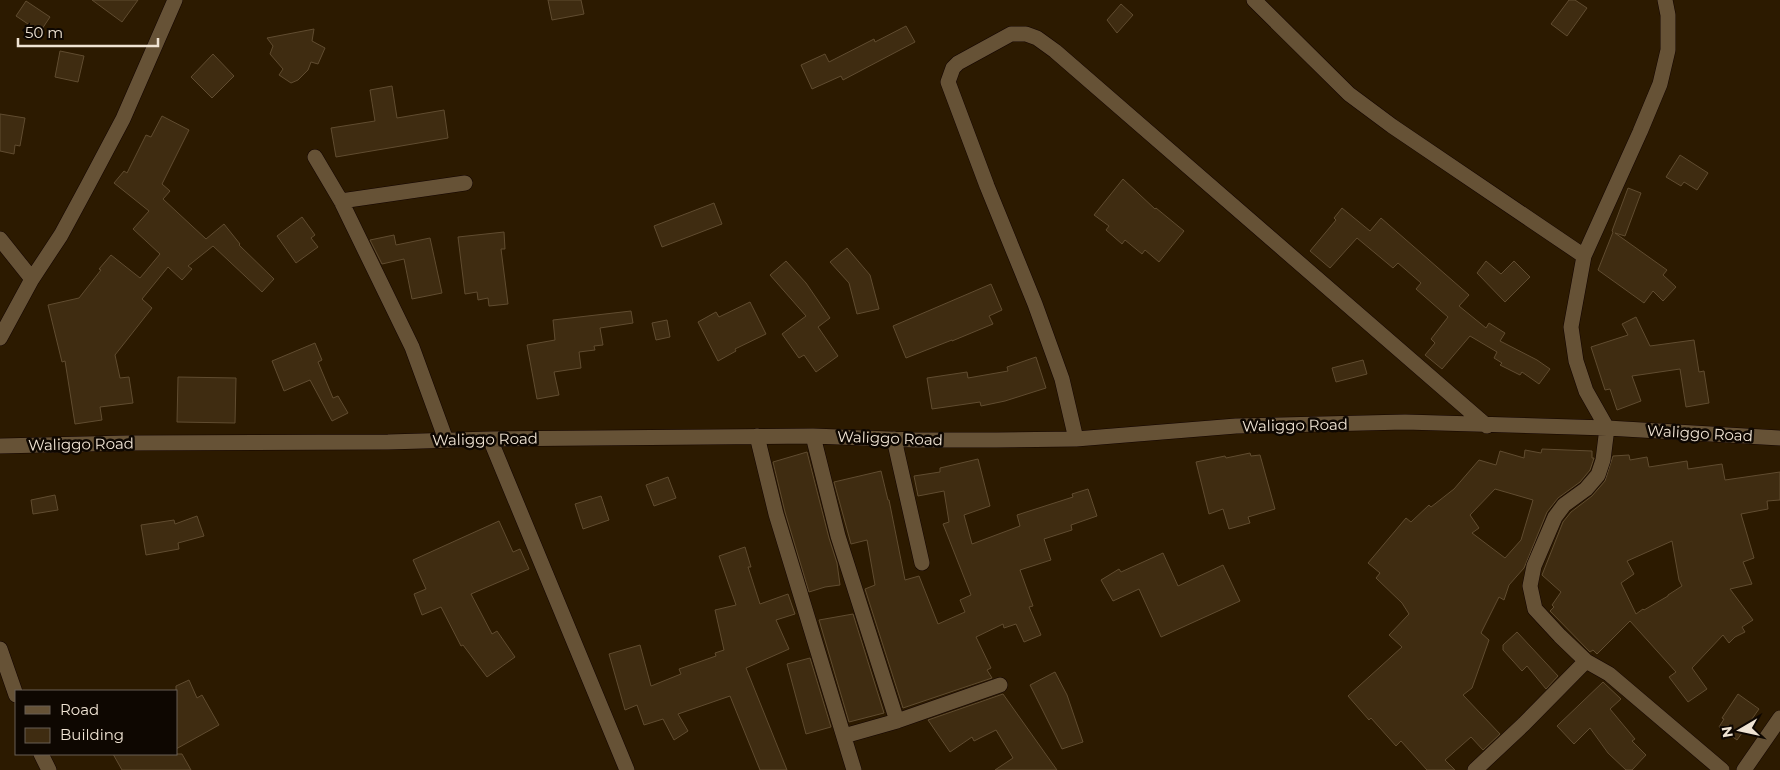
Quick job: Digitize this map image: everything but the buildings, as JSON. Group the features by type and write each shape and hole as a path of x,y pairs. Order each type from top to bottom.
{"street":[{"path":"0,338 32,279 61,235 123,119 175,0"},
{"path":"1254,0 1349,94 1392,126 1584,256"},
{"path":"1665,0 1668,15 1668,50 1660,84 1584,256 1571,327 1576,361 1586,391 1607,428 1603,460 1598,475 1586,489 1564,505 1556,517 1534,566 1530,586 1535,609 1586,661 1609,674 1722,770"},
{"path":"1076,439 1062,379 1035,304 987,186 948,82 953,68 958,63 1011,34 1026,34 1037,38 1055,51 1487,426"},
{"path":"315,157 341,201 412,347 446,440"},
{"path":"341,201 465,183"},
{"path":"0,239 32,279"},
{"name":"Waliggo Road","path":"0,446 757,436 996,440 1076,439 1236,426 1405,422 1487,426 1607,428 1780,438"},
{"path":"757,436 776,514 854,770"},
{"path":"813,436 840,544 897,721"},
{"path":"490,439 627,770"},
{"path":"894,439 922,564"},
{"path":"0,649 15,693"},
{"path":"1475,770 1524,724 1586,661"},
{"path":"844,736 897,721 1000,685"},
{"path":"1744,770 1780,718"},
{"path":"41,755 49,770"}]}
